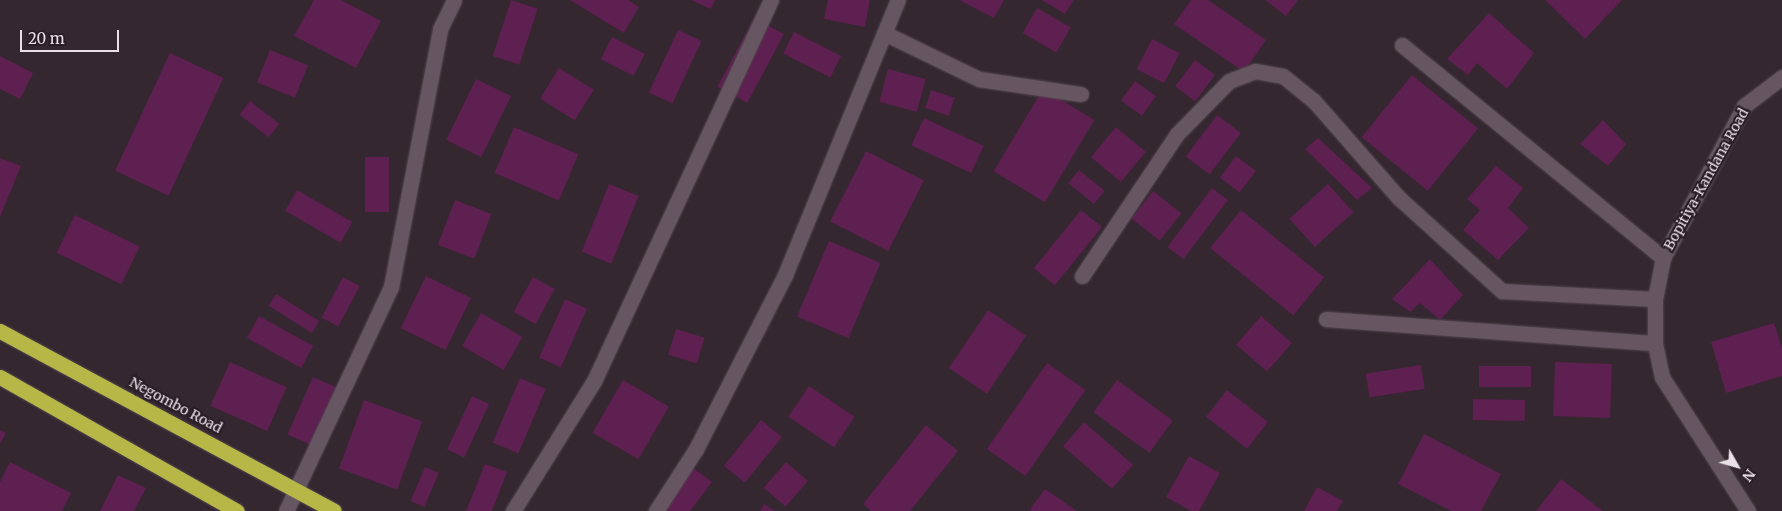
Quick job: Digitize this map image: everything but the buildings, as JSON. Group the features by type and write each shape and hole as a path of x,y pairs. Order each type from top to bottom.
{"highway":[{"name":"Negombo Road","path":"0,331 334,511"},
{"path":"0,377 237,511"}],"street":[{"path":"286,511 391,287 440,29 454,0"},
{"path":"513,511 594,381 771,0"},
{"path":"656,511 696,449 785,275 898,0"},
{"path":"884,33 978,79 1081,94"},
{"path":"1402,45 1663,258"},
{"path":"1082,276 1177,134 1229,81 1255,71 1283,76 1314,100 1399,198 1502,291 1655,299"},
{"name":"Bopitiya-Kandana Road","path":"1748,511 1662,377 1655,343 1655,299 1663,258 1744,106 1782,77"},
{"path":"1326,319 1655,343"}]}
